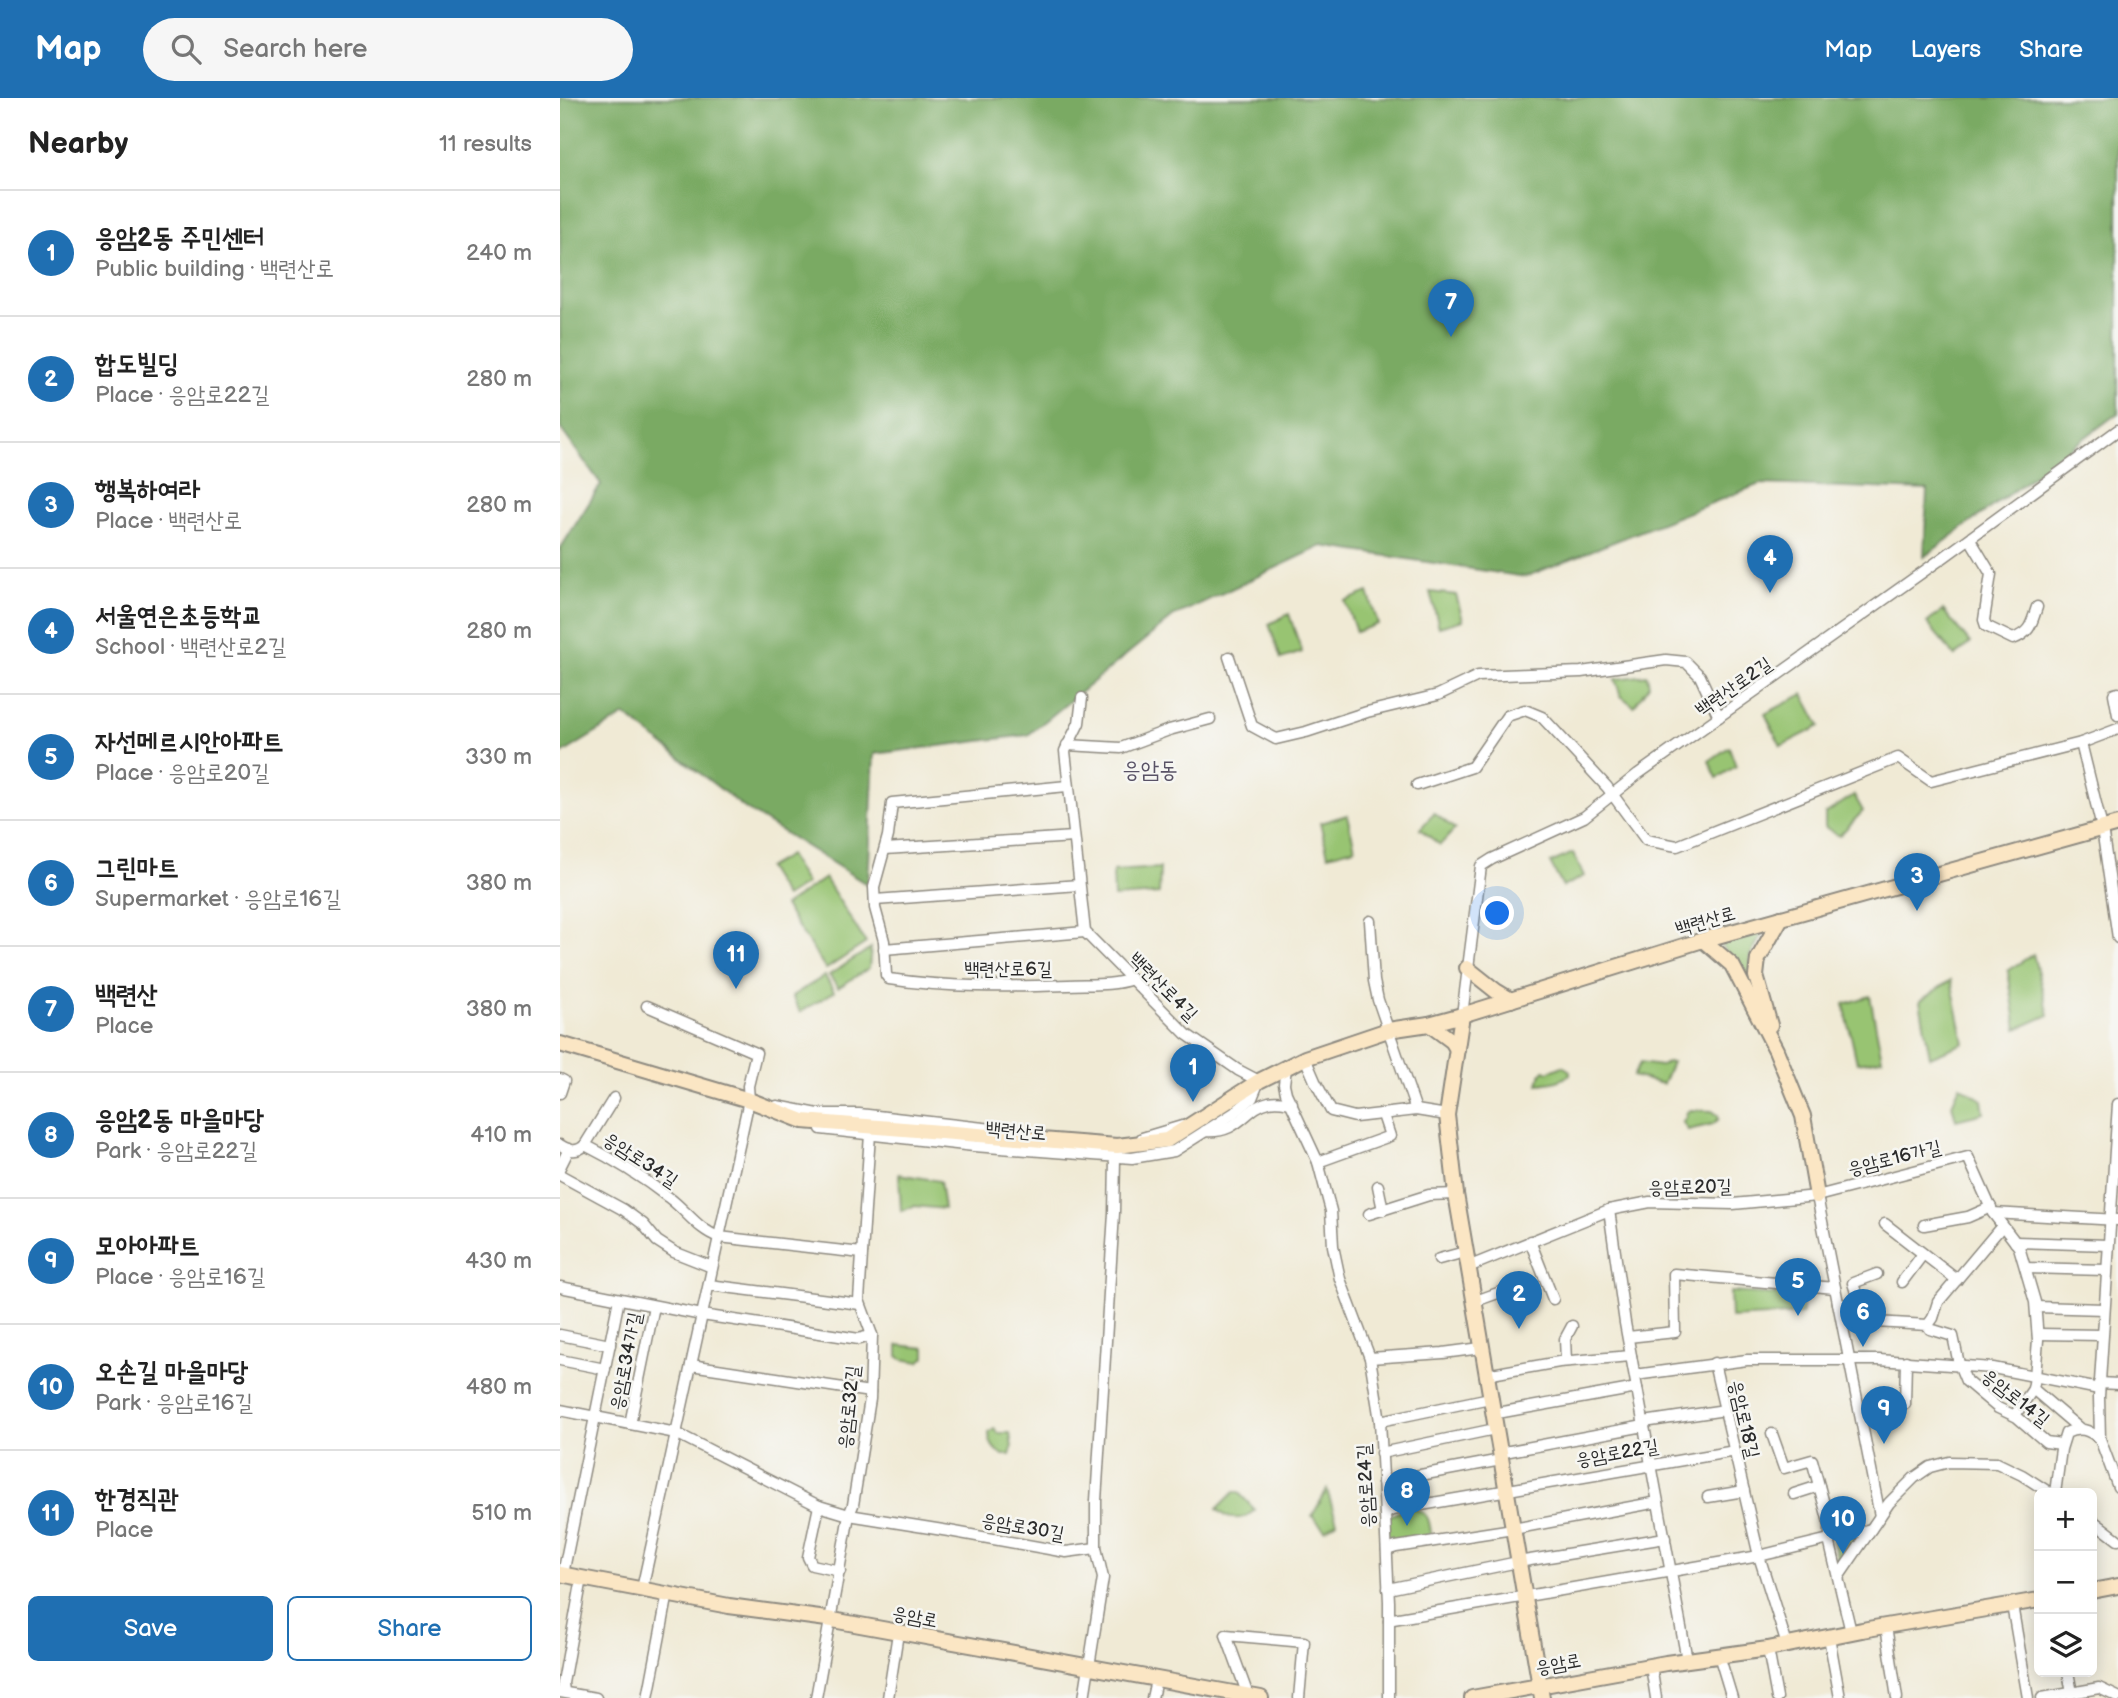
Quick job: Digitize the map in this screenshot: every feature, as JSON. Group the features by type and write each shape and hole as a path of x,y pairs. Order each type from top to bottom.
{"main road":[{"name":"백련산로","path":"560,1044 749,1100 803,1121 1117,1146 1167,1140 1203,1125 1259,1081 1306,1058 1388,1030 1429,1024 1462,1015 1703,940 2118,824"},
{"path":"1776,1050 1755,976 1758,959 1781,918"},
{"path":"1703,940 1732,965 1776,1050 1803,1116 1817,1196"},
{"path":"1467,968 1511,1000"},
{"path":"1462,1015 1447,1115 1456,1194 1541,1692"},
{"path":"1429,1024 1452,1041 1457,1049"},
{"name":"응암로","path":"561,1574 729,1606 831,1620 1253,1697"},
{"name":"응암로","path":"1472,1698 1541,1692 1651,1666 1768,1649 2034,1601"}],"street":[{"name":"백련산로2길","path":"1462,1015 1481,866 1584,817 1639,774 2118,430"},
{"path":"1970,538 1991,574 1984,620 1986,626 2013,639 2022,636 2029,630 2037,607"},
{"path":"1229,657 1252,726 1276,739 1306,733 1367,712 1438,695 1478,676 1581,672 1666,660 1686,662 1700,676 1719,717"},
{"path":"2118,693 2114,695 2118,715"},
{"path":"1068,786 892,803 888,836 874,887 884,950 1085,932 1065,751 1079,723 1082,698"},
{"path":"1417,785 1472,767 1507,716 1525,710 1542,717 1613,794 1646,840 1677,846 1898,758 1931,781 2081,743 2118,729"},
{"path":"1067,745 1121,748 1169,730 1210,719"},
{"path":"2081,743 2102,828 2118,938"},
{"path":"885,849 1074,837"},
{"path":"875,900 1079,885"},
{"path":"1370,920 1374,981 1416,1110"},
{"name":"백련산로4길","path":"1085,932 1186,1034 1237,1070 1259,1081"},
{"name":"백련산로6길","path":"884,950 886,975 889,979 928,985 1010,987 1110,983 1132,979"},
{"path":"642,1589 749,1100 748,1086 755,1054 647,1006"},
{"path":"1306,1058 1331,1111 1354,1117 1416,1110 1447,1115"},
{"name":"응암로24길","path":"1286,1068 1284,1084 1318,1162 1331,1211 1333,1246 1340,1279 1370,1358 1380,1421 1387,1550 1389,1698"},
{"path":"560,1079 564,1081 560,1093"},
{"name":"응암로34길","path":"614,1098 585,1145 641,1176 672,1199 707,1233 719,1237 862,1253"},
{"name":"백련산로","path":"749,1100 793,1125 1115,1158 1174,1151 1203,1125"},
{"path":"1203,1125 1217,1132 1229,1128 1268,1102 1292,1103"},
{"path":"2118,1104 2114,1219 2108,1245 2099,1386 2100,1439 2118,1487"},
{"path":"1318,1162 1390,1136 1383,1115"},
{"name":"응암로32길","path":"816,1698 853,1505 870,1392 872,1335 859,1300 870,1134"},
{"path":"560,1167 564,1147 574,1151 585,1145"},
{"name":"응암로16가길","path":"1817,1196 1968,1157 2001,1226"},
{"path":"1084,1698 1102,1578 1096,1548 1096,1501 1115,1158"},
{"path":"560,1175 624,1210 643,1224 657,1241 674,1252 712,1267"},
{"path":"1378,1186 1383,1210"},
{"path":"1370,1214 1429,1195 1456,1194"},
{"path":"1817,1196 1880,1516"},
{"name":"응암로20길","path":"1609,1210 1650,1202 1733,1204 1817,1196"},
{"path":"1439,1259 1466,1260 1530,1241 1609,1210 1631,1356 1687,1660"},
{"path":"1924,1225 1992,1210 2114,1219"},
{"path":"1885,1223 1957,1280"},
{"path":"1838,1303 1862,1311 1875,1322 1928,1325 1938,1303 2001,1226"},
{"name":"응암로14길","path":"2001,1226 2019,1247 2036,1307 2038,1334 2035,1377 2099,1386 2118,1384"},
{"path":"1530,1241 1553,1299"},
{"path":"2015,1242 2108,1245"},
{"path":"1902,1282 1923,1254"},
{"path":"2026,1268 2106,1270"},
{"path":"1628,1338 1675,1332 1674,1274 1835,1288"},
{"path":"1862,1311 1853,1283 1877,1274"},
{"path":"709,1285 860,1304"},
{"path":"1473,1302 1520,1285"},
{"path":"560,1287 702,1315 859,1339 872,1335"},
{"path":"605,1369 619,1299"},
{"name":"응암로34가길","path":"630,1424 654,1306"},
{"path":"2036,1307 2104,1309"},
{"name":"응암로14길","path":"1928,1325 1930,1329 1952,1336 1966,1381 1998,1408 2015,1415 2046,1442 2062,1444"},
{"path":"1566,1361 1565,1339 1572,1326"},
{"path":"2038,1334 2102,1335"},
{"path":"560,1335 610,1345"},
{"path":"1370,1358 1481,1348"},
{"path":"1486,1375 1566,1361 1631,1356"},
{"name":"응암로18길","path":"1787,1645 1759,1556 1714,1363 1789,1359 1906,1361 1993,1368 2035,1377"},
{"name":"응암로34가길","path":"560,1360 605,1369 596,1417"},
{"path":"1905,1404 1906,1361"},
{"path":"1635,1375 1714,1363"},
{"path":"691,1365 870,1392"},
{"path":"2015,1415 2033,1388 2035,1377"},
{"path":"1381,1452 1637,1388"},
{"path":"2033,1388 2080,1430 2088,1430 2100,1439"},
{"path":"1380,1421 1490,1398"},
{"name":"응암로34가길","path":"560,1410 676,1433"},
{"name":"응암로22길","path":"1383,1482 1644,1424 1725,1410"},
{"name":"응암로","path":"561,1574 596,1417"},
{"name":"응암로14길","path":"2054,1488 2066,1433 2074,1429 2080,1430"},
{"path":"676,1433 819,1506 849,1515"},
{"path":"1772,1434 1784,1468 1812,1460 1830,1526 1830,1538 1851,1632"},
{"name":"응암로22길","path":"1385,1514 1392,1510 1735,1451"},
{"path":"1839,1576 1889,1503 1930,1466 1949,1462 1997,1463 2044,1488"},
{"path":"1794,1494 1819,1486"},
{"path":"1708,1497 1744,1491"},
{"path":"1387,1550 1658,1502"},
{"path":"819,1506 808,1557 812,1565 840,1571"},
{"name":"응암로30길","path":"849,1515 1066,1552 1096,1548"},
{"path":"2097,1524 2118,1540"},
{"path":"1389,1621 1759,1556 1871,1529"},
{"path":"1388,1589 1518,1562 1665,1538"},
{"path":"582,1578 562,1692 596,1698"},
{"path":"648,1698 668,1593"},
{"path":"2012,1605 2028,1698"},
{"path":"1886,1626 1897,1698"},
{"path":"888,1698 898,1633"},
{"path":"1253,1697 1226,1635 1304,1642 1299,1698"},
{"path":"1829,1637 1840,1698"},
{"path":"1768,1649 1777,1698"},
{"path":"1719,1655 1732,1698"},
{"path":"1651,1666 1656,1698"},
{"path":"2069,1677 2071,1693"},
{"path":"1152,1698 1156,1680"},
{"path":"2042,1698 2099,1688 2118,1697"}],"green space":[{"path":"560,98 2118,98 2118,413 1924,557 1927,490 1760,484 1525,577 1322,546 1174,616 1028,735 874,754 868,885 746,809 625,715 560,755 560,549 601,484 560,428"},
{"path":"1368,592 1378,624 1356,632 1345,601"},
{"path":"1430,592 1456,595 1463,620 1439,627"},
{"path":"1943,610 1970,643 1955,656 1927,623"},
{"path":"1289,614 1302,652 1281,659 1269,624"},
{"path":"1647,675 1649,685 1634,706 1621,696 1615,679"},
{"path":"1803,694 1820,726 1781,746 1765,714"},
{"path":"1729,747 1736,766 1717,778 1709,761"},
{"path":"1854,795 1863,811 1839,836 1825,827 1825,814"},
{"path":"1434,813 1455,829 1440,845 1420,829"},
{"path":"1347,815 1355,848 1328,855 1320,823"},
{"path":"1573,853 1584,876 1563,887 1550,863"},
{"path":"789,855 806,884 785,897 767,868"},
{"path":"1160,868 1159,894 1114,897 1113,871"},
{"path":"825,878 866,943 826,969 784,906"},
{"path":"1763,932 1750,956 1753,994 1721,944"},
{"path":"871,948 869,968 838,988 829,975"},
{"path":"2033,954 2049,1015 2017,1029 2008,971"},
{"path":"825,976 834,992 800,1012 792,996"},
{"path":"1951,980 1964,1043 1930,1057 1920,1001"},
{"path":"1870,996 1882,1059 1857,1063 1844,1004"},
{"path":"1672,1062 1663,1084 1633,1076 1640,1063 1661,1066"},
{"path":"1563,1066 1570,1071 1566,1077 1555,1082 1538,1084 1541,1073 1545,1070 1548,1072"},
{"path":"1960,1086 1982,1100 1984,1113 1956,1120 1952,1104"},
{"path":"1691,1110 1712,1111 1719,1119 1713,1124 1688,1130 1682,1121"},
{"path":"899,1174 940,1181 944,1209 914,1206 901,1211"},
{"path":"1730,1292 1802,1296 1802,1314 1731,1318"},
{"path":"898,1345 925,1348 925,1357 919,1362 902,1359 898,1356"},
{"path":"994,1429 998,1433 1010,1433 1010,1455 1002,1455 992,1446 989,1433"},
{"path":"1327,1490 1337,1522 1325,1530 1312,1516"},
{"path":"1234,1492 1238,1492 1255,1510 1240,1518 1231,1518 1217,1509"},
{"path":"1409,1507 1426,1515 1432,1541 1392,1545 1385,1534 1385,1518"},
{"path":"1864,1533 1840,1569 1833,1540"}],"place":[{"name":"백련산","path":"1451,337"},
{"name":"서울연은초등학교","path":"1770,593"},
{"name":"행복하여라","path":"1917,911"},
{"name":"한경직관","path":"736,989"},
{"name":"응암2동 주민센터","path":"1193,1102"},
{"name":"자선메르시안아파트","path":"1798,1316"},
{"name":"합도빌딩","path":"1519,1329"},
{"name":"그린마트","path":"1863,1347"},
{"name":"모아아파트","path":"1884,1444"},
{"name":"응암2동 마을마당","path":"1407,1526"},
{"name":"오손길 마을마당","path":"1843,1554"}],"district":[{"name":"응암동","path":"1150,769"}]}
